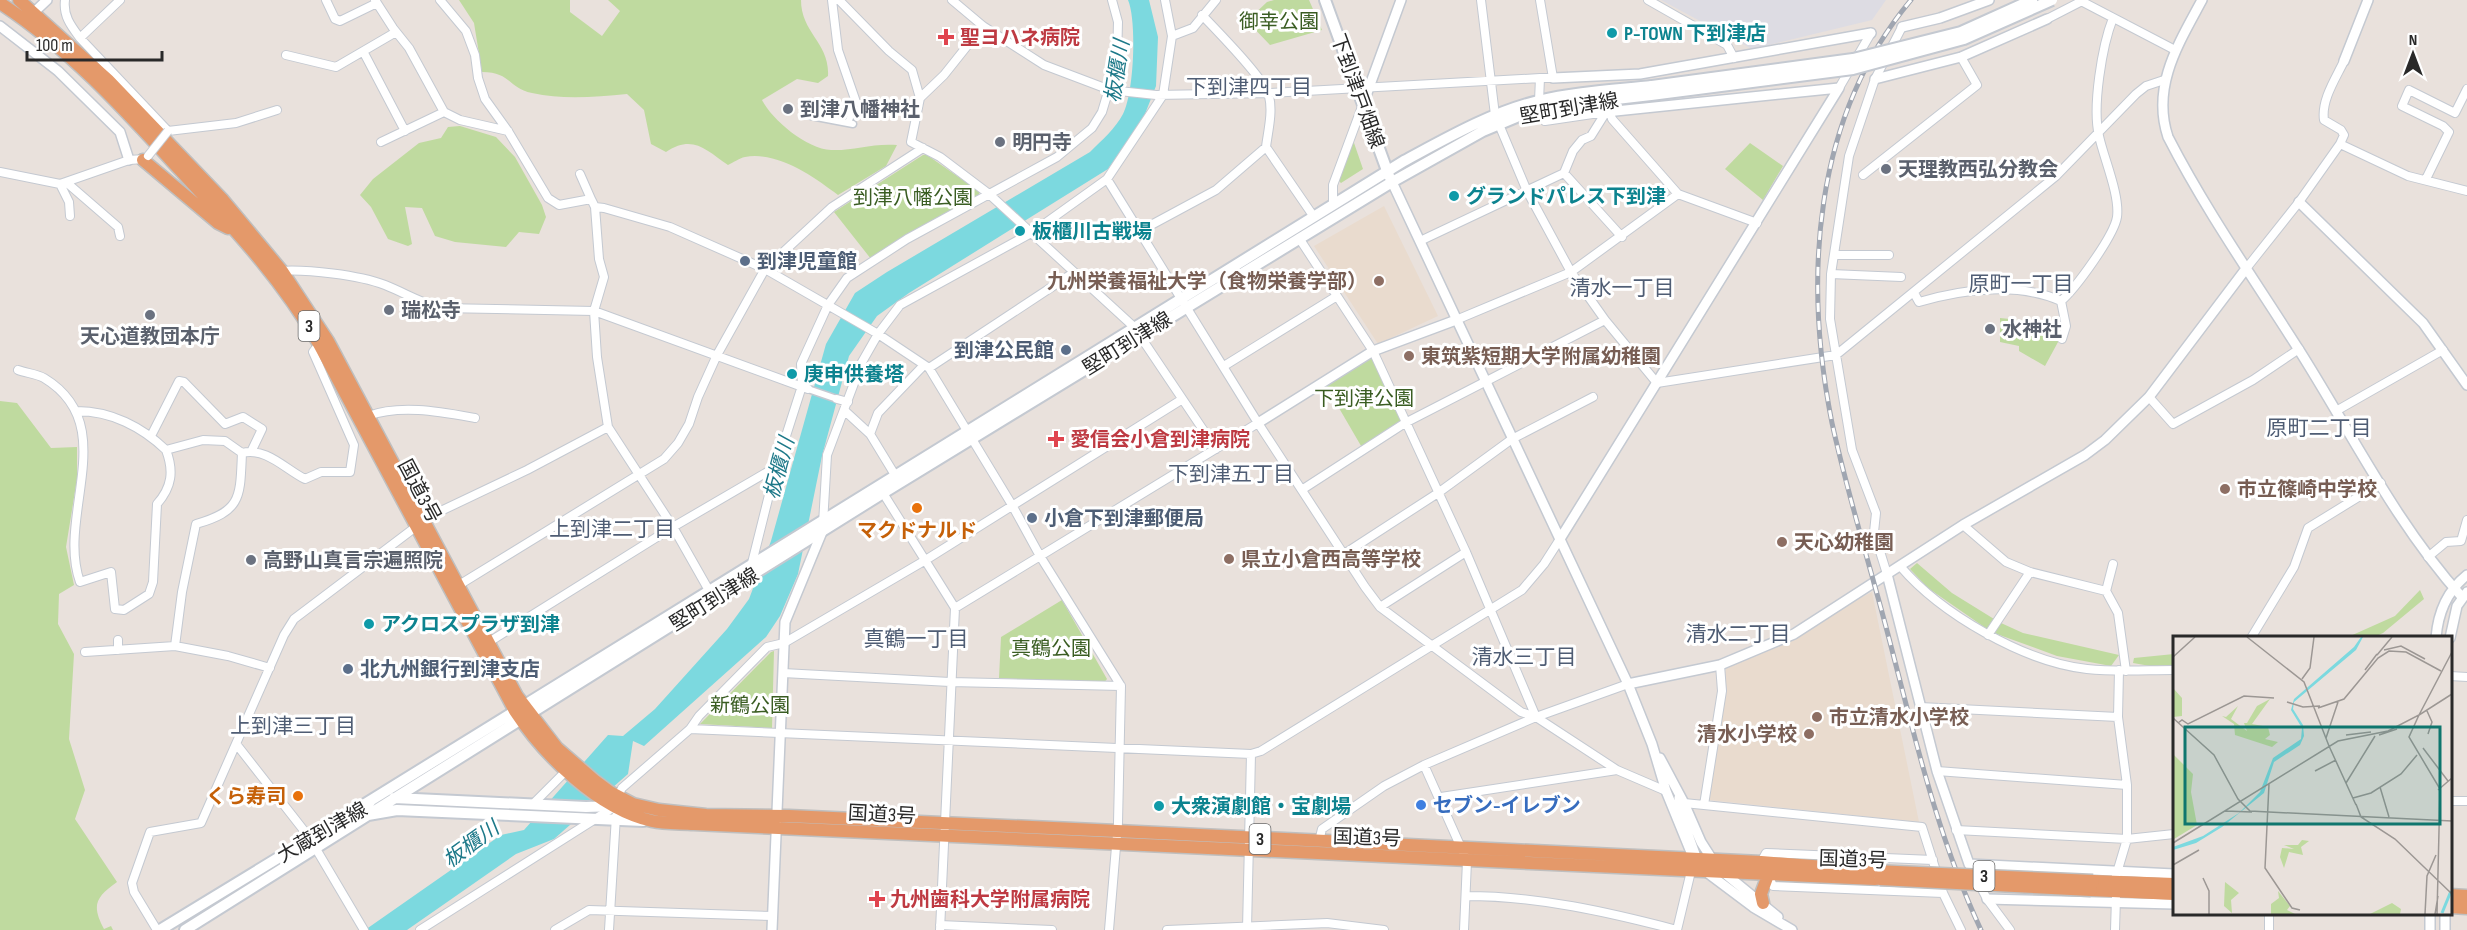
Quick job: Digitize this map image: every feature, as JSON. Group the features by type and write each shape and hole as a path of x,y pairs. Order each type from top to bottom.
{"highway":[{"name":"国道3号","path":"0,3 23,8 108,80 223,200 322,331 522,713 548,754 611,798 653,822 777,822 944,829 1118,831 1670,858 1706,872 1724,874 1875,875 2092,885 2173,884"},
{"name":"国道3号","path":"23,8 277,271 459,585 522,713"},
{"path":"146,158 218,223 235,230"},
{"name":"国道3号","path":"611,798 646,807 777,822"},
{"name":"国道3号","path":"944,829 1116,844 1677,871 1712,860 1761,862 1875,875"},
{"path":"1763,903 1761,894 1768,876"},
{"name":"国道3号","path":"2092,885 2173,894"},
{"path":"2452,895 2467,896"},
{"path":"2452,907 2467,908"}],"main road":[{"name":"下到津戸畑線","path":"1325,0 1362,86 1363,105 1389,177"},
{"name":"堅町到津線","path":"1652,91 1875,54 1961,32 2032,0"},
{"name":"堅町到津線","path":"752,570 761,557 883,493 970,434 1184,302 1333,204 1389,177 1496,119 1540,105 1853,69 1964,39 2052,0"},
{"name":"堅町到津線","path":"1184,302 1299,238 1389,177"},
{"name":"堅町到津線","path":"365,804 522,713 752,570 812,538 820,525 895,475 970,434"},
{"name":"堅町到津線","path":"368,816 522,713"},
{"name":"大蔵到津線","path":"159,930 365,804 396,798 586,807 611,798"},
{"name":"大蔵到津線","path":"184,930 368,816 397,810 653,822"}],"street":[{"path":"23,8 47,0"},
{"path":"65,0 64,11 69,23 80,38 168,131"},
{"path":"80,38 120,0"},
{"path":"326,0 335,19 340,21 376,1 409,48 444,112 460,120 508,131"},
{"path":"440,0 466,31 475,55 478,78 485,99 508,131 548,198 559,205 591,198"},
{"path":"811,116 851,123 856,102 838,50 832,0"},
{"path":"839,0 888,51 912,70 921,98 911,142 993,197 1137,331 1181,400 1216,449"},
{"path":"952,0 983,26 1044,65 1110,90 1159,95 1269,93 1362,86 1640,74 1871,33"},
{"path":"752,570 776,467 805,388 801,364 828,305 847,278 907,239 993,197 1057,157 1092,128 1102,112 1110,90 1119,43 1118,22 1112,0"},
{"path":"772,930 784,643 788,612 820,525 827,455 862,362 878,334 900,305 1030,230 1107,179 1159,95 1172,36 1165,0"},
{"path":"1172,36 1193,28 1216,0"},
{"path":"1362,86 1401,0"},
{"path":"1481,0 1496,119 1527,191 1571,272 1605,320 1657,383"},
{"path":"1540,0 1552,78"},
{"path":"1648,0 1727,45 1734,58"},
{"path":"1989,0 1940,18 1902,27 1875,79 1849,156 1834,255 1830,319 1852,450 1876,513 1874,532 1887,574 1937,771 1969,864 1987,899 2010,930"},
{"path":"2202,0 2175,50 2164,80 2163,112 2168,137 2245,270 2299,349 2428,557 2453,587 2465,594 2453,617 2450,636"},
{"path":"1319,841 1322,829 1384,786 1424,765 1536,717 1628,684 1720,665 1794,634 1964,525 2085,455 2149,397 2299,202 2340,144 2343,135 2341,130 2324,120 2324,105 2368,0"},
{"path":"1875,79 1961,57 2083,1 2175,50"},
{"path":"1140,231 1216,190 1266,147 1271,113 1269,93 1237,52 1202,15"},
{"path":"2061,301 2074,290 2117,219 2117,205 2098,135 2102,61 2113,18"},
{"path":"0,26 58,71 120,132 129,160"},
{"path":"921,98 944,75 983,26"},
{"path":"286,55 336,68 396,32"},
{"path":"690,729 780,731 1251,754 1261,751 1521,590 1544,564 1757,223 1871,33"},
{"path":"364,52 405,131"},
{"path":"1863,175 1977,85 1961,57"},
{"path":"1540,78 1540,105 1545,121 1608,112 1839,88"},
{"path":"1657,383 1836,355 2056,176 2136,94 2146,86 2164,80"},
{"path":"2426,179 2449,132 2443,126 2402,106 2409,90 2456,113 2467,89"},
{"path":"1333,204 1333,185 1363,105"},
{"path":"63,183 129,160 146,158 168,131 236,123 277,110"},
{"path":"381,142 444,112"},
{"path":"1420,241 1564,173 1573,151 1582,140 1591,136 1608,112"},
{"path":"1608,112 1678,194 1757,223"},
{"path":"2340,144 2408,176 2467,191"},
{"path":"1266,147 1314,217"},
{"path":"459,585 664,459 678,443 689,424 698,397 717,355 765,269 832,207 923,148"},
{"path":"0,172 63,183 118,226 120,236"},
{"path":"1564,173 1622,237"},
{"path":"580,174 595,207 599,259 604,277 594,311 597,357 608,427 673,527 712,595"},
{"path":"1389,177 1628,684 1652,744 1692,865"},
{"path":"1107,179 1258,423 1380,607 1521,712 1536,717 1617,770 1666,791"},
{"path":"63,183 69,202 70,216"},
{"path":"955,609 1373,351 1456,320 1571,272 1678,194"},
{"path":"2299,202 2423,323 2467,385"},
{"path":"595,207 670,227 765,269 878,334 927,367 970,434 1040,556 1121,686 1118,831 1109,930"},
{"path":"1299,238 1373,351 1491,607 1536,717"},
{"path":"1834,255 1889,255"},
{"path":"277,271 311,271 384,285 416,302 440,308 594,311 848,402"},
{"path":"870,434 878,413 927,367 1073,273"},
{"path":"1832,274 1901,277"},
{"path":"1914,293 1919,302 1953,293 2021,289 2061,301"},
{"path":"1224,366 1337,296"},
{"path":"2061,301 2066,326 2062,339"},
{"path":"1303,489 1405,423 1605,320"},
{"path":"242,453 252,450 305,479 321,472 350,472 354,445 313,352 319,344"},
{"path":"2149,397 2173,424 2253,380 2299,349"},
{"path":"2336,411 2443,350"},
{"path":"18,370 43,377 60,390 77,411 83,430 83,454 73,545 77,572 80,582 111,572 115,609 124,610 149,594 153,582 157,504 169,491 171,474 166,450 151,436 99,411 77,411"},
{"path":"151,436 179,381 184,382 225,424 243,417 262,429 252,450"},
{"path":"1344,554 1438,493 1512,439 1593,397"},
{"path":"420,930 563,840 592,819 611,798 690,729 699,716 767,647 784,643 924,561 1181,400"},
{"path":"368,416 382,411 421,411 475,418"},
{"path":"845,411 870,434 895,475"},
{"path":"159,930 134,892 132,883 150,832 201,823 284,635 294,619 421,523 608,427"},
{"path":"166,450 203,440 225,441 242,453"},
{"path":"175,646 182,592 196,524 224,515 233,508 241,477 242,453"},
{"path":"489,642 673,527 776,467"},
{"path":"2253,636 2294,567 2308,528 2381,483"},
{"path":"883,493 955,609 940,928 1052,930"},
{"path":"2428,557 2446,542 2461,541 2467,520"},
{"path":"1964,525 2006,562 2030,572 2106,591"},
{"path":"1380,607 1466,552"},
{"path":"2114,564 2106,591 2118,613 2123,670 2118,717 2127,785 2127,839 2116,874"},
{"path":"1900,566 1939,603 1988,635 2051,660 2085,669 2173,670"},
{"path":"1988,635 2030,572"},
{"path":"2436,636 2439,615 2453,587 2467,575"},
{"path":"118,640 118,650"},
{"path":"86,652 149,650 175,646 228,656 270,668"},
{"path":"1704,805 1722,691 1720,665"},
{"path":"783,673 950,682 1121,686"},
{"path":"2452,676 2467,677"},
{"path":"1920,707 2118,717"},
{"path":"1652,744 1678,790 1712,860 1724,874 1763,903 1789,928"},
{"path":"237,745 309,837 364,930"},
{"path":"1247,928 1251,754"},
{"path":"1424,765 1441,797 1467,861 1464,930"},
{"path":"1441,797 1617,770"},
{"path":"1937,771 2127,785"},
{"path":"537,804 574,772"},
{"path":"1466,896 1520,898 1617,915 1677,930 1695,849 1681,815 1678,790"},
{"path":"609,930 616,820 611,798"},
{"path":"1684,802 1922,827 1942,893 1961,930"},
{"path":"1956,830 2127,839 2173,834"},
{"path":"1670,858 1682,852 1685,841"},
{"path":"1761,862 1766,853 1933,860"},
{"path":"1969,864 2116,874 2173,874"},
{"path":"1706,872 1753,907 1789,928"},
{"path":"1768,876 1773,886 1942,893"},
{"path":"1987,899 2116,900 2173,904"},
{"path":"2115,930 2116,900"},
{"path":"555,930 589,910 773,916"},
{"path":"2269,930 2270,915"},
{"path":"1167,930 1247,928 1327,922 1384,930"}],"shaded area":[{"path":"1661,0 1886,0 1872,20 1752,49"},
{"name":"九州栄養福祉大学（食物栄養学部）","path":"1384,206 1438,316 1378,344 1314,246"},
{"name":"清水小学校","path":"1872,592 1919,822 1709,800 1726,668"}],"green space":[{"path":"459,0 570,0 570,12 602,36 620,11 608,0 801,0 806,21 825,55 828,76 818,83 797,79 762,100 767,108 791,132 812,145 822,148 839,150 897,145 886,166 838,195 795,167 770,158 745,157 728,165 706,150 692,144 684,144 666,152 651,144 644,110 627,94 555,97 524,91 504,77 482,72 474,23"},
{"name":"御幸公園","path":"1309,0 1322,30 1270,45 1247,21 1267,2"},
{"path":"460,126 496,137 515,157 542,205 546,217 539,234 519,232 506,247 455,242 435,236 422,208 405,207 412,244 408,246 388,239 371,207 360,195 373,179 419,143 441,138 448,127"},
{"path":"1353,140 1363,169 1341,183 1338,180"},
{"path":"1750,143 1783,166 1763,200 1725,169"},
{"name":"到津八幡公園","path":"923,155 927,155 980,192 977,198 904,237 871,259 834,212"},
{"path":"2000,318 2038,322 2062,321 2064,331 2045,366 2019,351 2019,346 2000,342"},
{"name":"下到津公園","path":"1373,354 1405,427 1364,451 1325,384"},
{"path":"0,401 17,403 51,448 77,447 77,479 66,547 74,585 59,594 58,624 74,654 69,739 85,790 75,819 117,882 100,897 97,908 104,929 111,926 113,930 0,930"},
{"path":"1917,563 1952,593 1994,619 1987,629 1928,588 1910,569"},
{"path":"2420,590 2424,599 2383,633 2376,636 2350,636 2395,616"},
{"name":"真鶴公園","path":"1062,600 1107,679 1103,684 999,678 1001,637"},
{"path":"2001,623 2023,633 2119,655 2111,666 2057,656 1994,633"},
{"name":"新鶴公園","path":"774,651 772,728 700,724 771,652"},
{"path":"2173,654 2173,665 2150,666 2133,663 2134,658"}],"water":[{"path":"1128,0 1149,0 1158,37 1156,86 1143,119 1108,169 909,293 877,316 849,356 822,456 798,574 780,616 766,637 644,746 633,741 628,774 554,839 516,854 407,930 365,930 501,835 524,830 608,735 623,736 655,709 727,629 749,599 771,541 826,344 855,293 1090,152 1108,134 1123,114 1130,90 1133,24"}],"railway":[{"path":"1911,0 1878,46 1853,95 1835,147 1824,201 1818,256 1818,312 1823,368 1832,423 1851,500 1938,819 1965,894 1981,930"}],"place":[{"name":"P-TOWN 下到津店","path":"1612,33"},
{"name":"聖ヨハネ病院","path":"946,37"},
{"name":"到津八幡神社","path":"788,109"},
{"name":"明円寺","path":"1000,142"},
{"name":"天理教西弘分教会","path":"1886,169"},
{"name":"グランドパレス下到津","path":"1454,196"},
{"name":"板櫃川古戦場","path":"1020,231"},
{"name":"到津児童館","path":"745,261"},
{"name":"九州栄養福祉大学（食物栄養学部）","path":"1379,281"},
{"name":"瑞松寺","path":"389,310"},
{"name":"天心道教団本庁","path":"150,315"},
{"name":"水神社","path":"1990,329"},
{"name":"到津公民館","path":"1066,350"},
{"name":"東筑紫短期大学附属幼稚園","path":"1409,356"},
{"name":"庚申供養塔","path":"792,374"},
{"name":"愛信会小倉到津病院","path":"1056,439"},
{"name":"市立篠崎中学校","path":"2225,489"},
{"name":"マクドナルド","path":"917,508"},
{"name":"小倉下到津郵便局","path":"1032,518"},
{"name":"天心幼稚園","path":"1782,542"},
{"name":"県立小倉西高等学校","path":"1229,559"},
{"name":"高野山真言宗遍照院","path":"251,560"},
{"name":"アクロスプラザ到津","path":"369,624"},
{"name":"北九州銀行到津支店","path":"348,669"},
{"name":"市立清水小学校","path":"1817,717"},
{"name":"清水小学校","path":"1809,734"},
{"name":"くら寿司","path":"298,796"},
{"name":"セブン-イレブン","path":"1421,805"},
{"name":"大衆演劇館・宝劇場","path":"1159,806"},
{"name":"九州歯科大学附属病院","path":"877,899"}],"district":[{"name":"下到津四丁目","path":"1249,87"},
{"name":"原町一丁目","path":"2021,284"},
{"name":"清水一丁目","path":"1622,288"},
{"name":"原町二丁目","path":"2319,428"},
{"name":"下到津五丁目","path":"1231,474"},
{"name":"上到津二丁目","path":"612,529"},
{"name":"清水二丁目","path":"1738,634"},
{"name":"真鶴一丁目","path":"916,639"},
{"name":"清水三丁目","path":"1524,657"},
{"name":"上到津三丁目","path":"293,726"}],"water label":[{"name":"板櫃川","path":"1117,71"},
{"name":"板櫃川","path":"779,468"},
{"name":"板櫃川","path":"471,844"}]}
